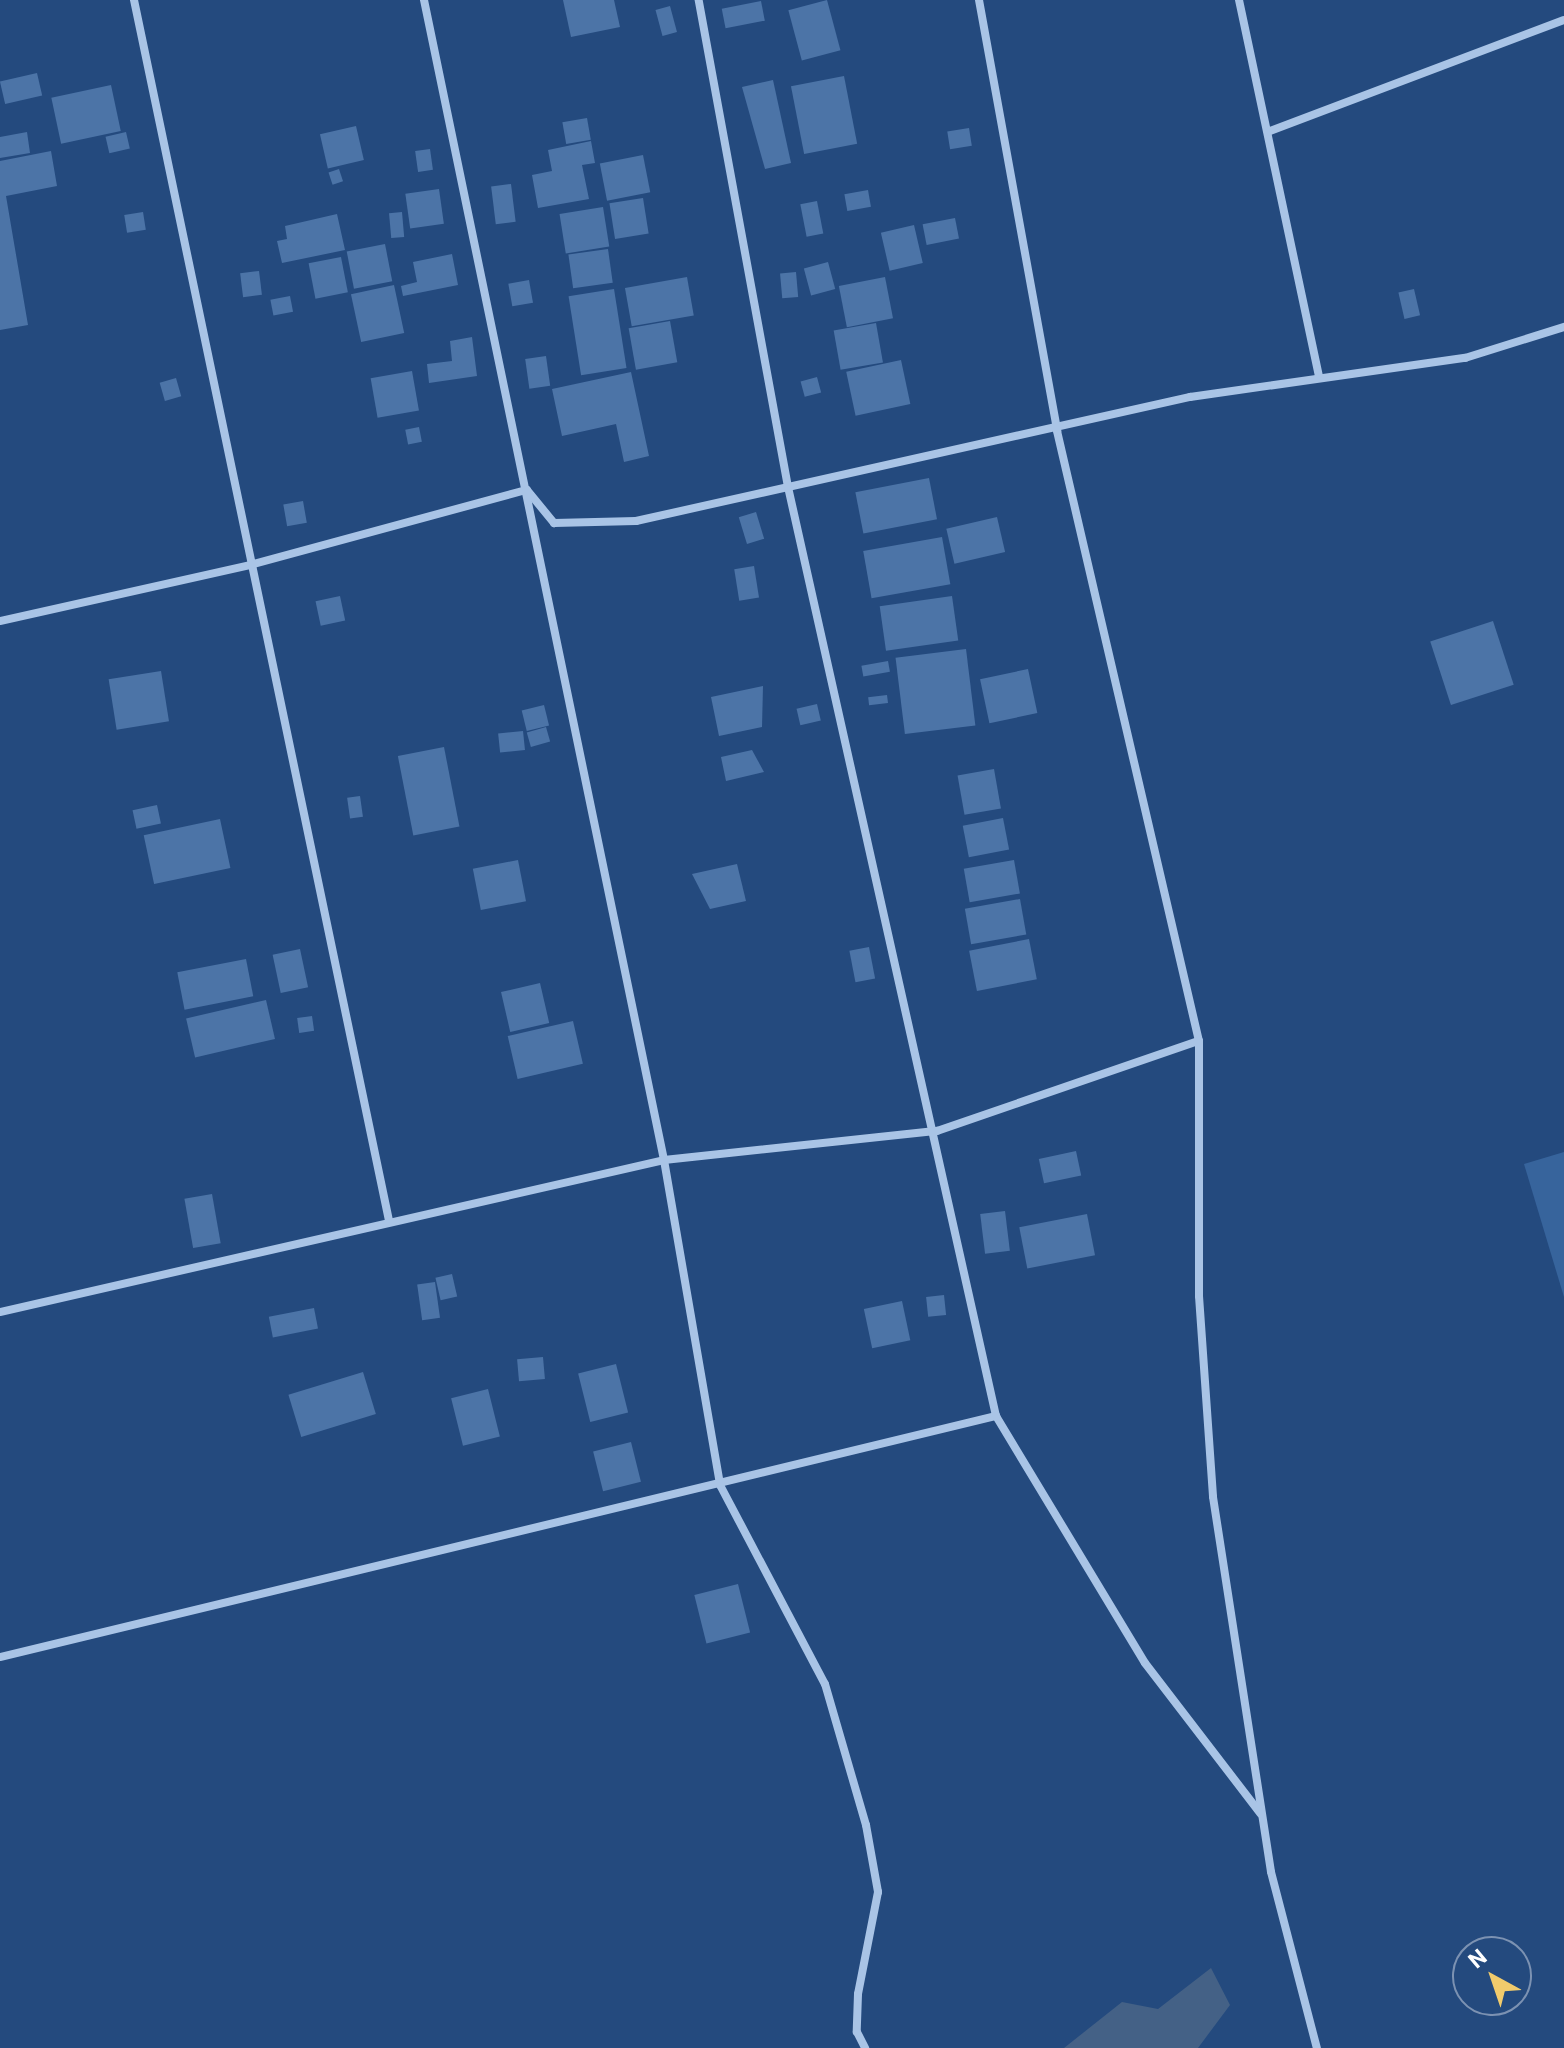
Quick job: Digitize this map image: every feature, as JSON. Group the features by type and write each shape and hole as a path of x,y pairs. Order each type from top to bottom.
{"street":[{"path":"134,0 389,1221"},
{"path":"424,0 664,1160 720,1485 825,1684 851,1765 878,1892 858,1994 857,2032 865,2048"},
{"path":"699,0 788,487 937,1131 996,1416 1145,1663 1263,1816"},
{"path":"979,0 1057,431 1199,1041 1199,1296 1213,1497 1263,1816 1317,2048"},
{"path":"1239,0 1270,131 1319,377"},
{"path":"1270,131 1564,20"},
{"path":"527,490 554,523 636,521 1057,431 1190,397 1465,358 1564,327"},
{"path":"0,621 250,565 527,490"},
{"path":"0,1312 664,1160 937,1131 1199,1041"},
{"path":"0,1657 996,1416"}],"shaded area":[{"path":"1564,1152 1564,1297 1524,1164"},
{"path":"1211,1968 1230,2005 1198,2048 1064,2048 1122,2002 1158,2009"}],"building":[{"path":"563,0 614,0 620,27 571,37"},
{"path":"827,0 840,50 802,61 788,10"},
{"path":"761,1 765,21 726,28 722,9"},
{"path":"670,6 677,32 662,36 656,10"},
{"path":"37,73 42,95 5,104 0,82"},
{"path":"844,76 857,144 804,154 791,86"},
{"path":"773,80 791,163 765,169 742,87"},
{"path":"111,85 121,131 61,144 51,98"},
{"path":"587,118 591,140 566,144 562,122"},
{"path":"356,126 364,160 328,168 320,134"},
{"path":"969,128 972,146 950,149 947,131"},
{"path":"27,132 30,153 0,158 0,137"},
{"path":"126,132 130,149 109,153 106,137"},
{"path":"591,141 595,163 582,165 589,199 538,208 532,175 552,171 548,150"},
{"path":"430,149 433,170 418,172 415,151"},
{"path":"51,151 57,186 6,196 28,325 0,330 0,161"},
{"path":"643,155 650,192 607,201 600,163"},
{"path":"339,169 343,181 333,185 329,172"},
{"path":"511,184 516,222 496,224 491,186"},
{"path":"439,189 444,224 410,228 405,194"},
{"path":"868,190 871,207 847,211 844,194"},
{"path":"643,198 649,234 615,239 609,203"},
{"path":"817,201 823,233 807,237 800,204"},
{"path":"603,207 609,247 566,253 560,214"},
{"path":"143,212 146,230 127,233 124,215"},
{"path":"402,212 404,237 391,238 389,213"},
{"path":"337,214 345,250 282,263 277,241 287,239 285,226"},
{"path":"955,218 959,239 927,245 923,224"},
{"path":"914,225 923,263 890,271 881,233"},
{"path":"385,244 392,281 354,289 347,251"},
{"path":"608,249 613,283 573,288 568,255"},
{"path":"452,254 458,285 403,296 401,286 417,282 413,262"},
{"path":"341,257 348,292 315,299 309,263"},
{"path":"828,262 835,289 811,296 804,268"},
{"path":"259,271 262,295 243,297 240,273"},
{"path":"796,272 798,297 782,298 780,273"},
{"path":"687,277 694,315 632,326 625,288"},
{"path":"885,277 893,318 847,327 839,286"},
{"path":"529,280 533,303 512,306 508,284"},
{"path":"394,285 404,333 361,342 351,294"},
{"path":"614,289 627,368 581,375 569,296"},
{"path":"1414,289 1420,315 1404,319 1398,293"},
{"path":"290,296 293,312 273,316 270,300"},
{"path":"670,321 677,362 636,370 629,328"},
{"path":"876,323 883,362 841,370 834,330"},
{"path":"472,337 477,376 429,383 427,364 452,361 450,341"},
{"path":"546,356 550,386 529,389 525,359"},
{"path":"901,360 910,404 856,416 846,372"},
{"path":"412,371 419,410 378,418 371,378"},
{"path":"631,372 649,456 624,462 616,424 562,436 552,389"},
{"path":"817,377 821,392 805,397 801,381"},
{"path":"176,378 181,396 165,401 160,383"},
{"path":"419,427 422,442 408,444 405,430"},
{"path":"929,478 937,519 863,534 855,492"},
{"path":"303,501 307,523 287,526 283,504"},
{"path":"756,512 764,539 747,544 739,517"},
{"path":"997,517 1005,552 954,564 946,529"},
{"path":"942,537 950,584 872,598 863,551"},
{"path":"754,566 759,598 739,601 734,569"},
{"path":"340,596 345,620 321,626 316,601"},
{"path":"952,596 958,641 886,651 880,606"},
{"path":"1493,621 1514,685 1451,705 1430,641"},
{"path":"966,649 975,725 905,734 896,658"},
{"path":"888,661 890,672 863,677 861,666"},
{"path":"1028,669 1037,713 989,723 980,679"},
{"path":"161,671 169,721 117,730 109,679"},
{"path":"763,686 762,727 719,736 711,697"},
{"path":"887,695 888,703 869,705 868,697"},
{"path":"817,704 821,721 800,725 797,709"},
{"path":"544,705 549,725 527,731 522,711"},
{"path":"546,727 550,741 531,747 527,733"},
{"path":"523,731 525,750 500,753 498,734"},
{"path":"444,747 459,827 413,835 398,756"},
{"path":"752,750 764,772 726,781 721,757"},
{"path":"994,769 1001,808 965,815 958,775"},
{"path":"360,796 363,817 350,819 347,798"},
{"path":"157,805 161,824 136,829 133,810"},
{"path":"1003,818 1009,849 969,857 963,826"},
{"path":"220,819 230,868 154,884 144,835"},
{"path":"518,860 526,901 481,910 473,869"},
{"path":"1014,860 1020,893 970,902 964,869"},
{"path":"737,864 746,901 710,909 692,874"},
{"path":"1020,899 1026,934 971,944 965,909"},
{"path":"1029,939 1037,979 977,991 969,951"},
{"path":"869,947 875,978 855,982 849,951"},
{"path":"300,949 308,987 281,993 273,955"},
{"path":"246,959 253,996 185,1010 177,972"},
{"path":"540,983 549,1023 510,1032 501,992"},
{"path":"266,1000 275,1039 195,1057 186,1018"},
{"path":"312,1016 314,1031 299,1033 297,1018"},
{"path":"573,1021 583,1064 518,1079 508,1036"},
{"path":"1076,1151 1081,1175 1044,1183 1039,1159"},
{"path":"212,1194 221,1243 193,1248 184,1199"},
{"path":"1005,1211 1010,1251 985,1254 980,1214"},
{"path":"1087,1214 1095,1255 1027,1268 1019,1227"},
{"path":"452,1274 457,1296 441,1300 435,1278"},
{"path":"435,1282 440,1318 422,1320 417,1285"},
{"path":"944,1295 946,1315 928,1317 926,1297"},
{"path":"902,1301 910,1340 872,1348 864,1309"},
{"path":"314,1308 318,1329 273,1337 269,1317"},
{"path":"543,1357 545,1379 519,1381 517,1359"},
{"path":"616,1364 628,1413 590,1422 578,1373"},
{"path":"363,1372 376,1414 301,1437 288,1395"},
{"path":"488,1389 500,1437 463,1446 451,1398"},
{"path":"631,1442 641,1482 603,1491 593,1451"},
{"path":"738,1584 750,1633 706,1643 694,1595"}]}
